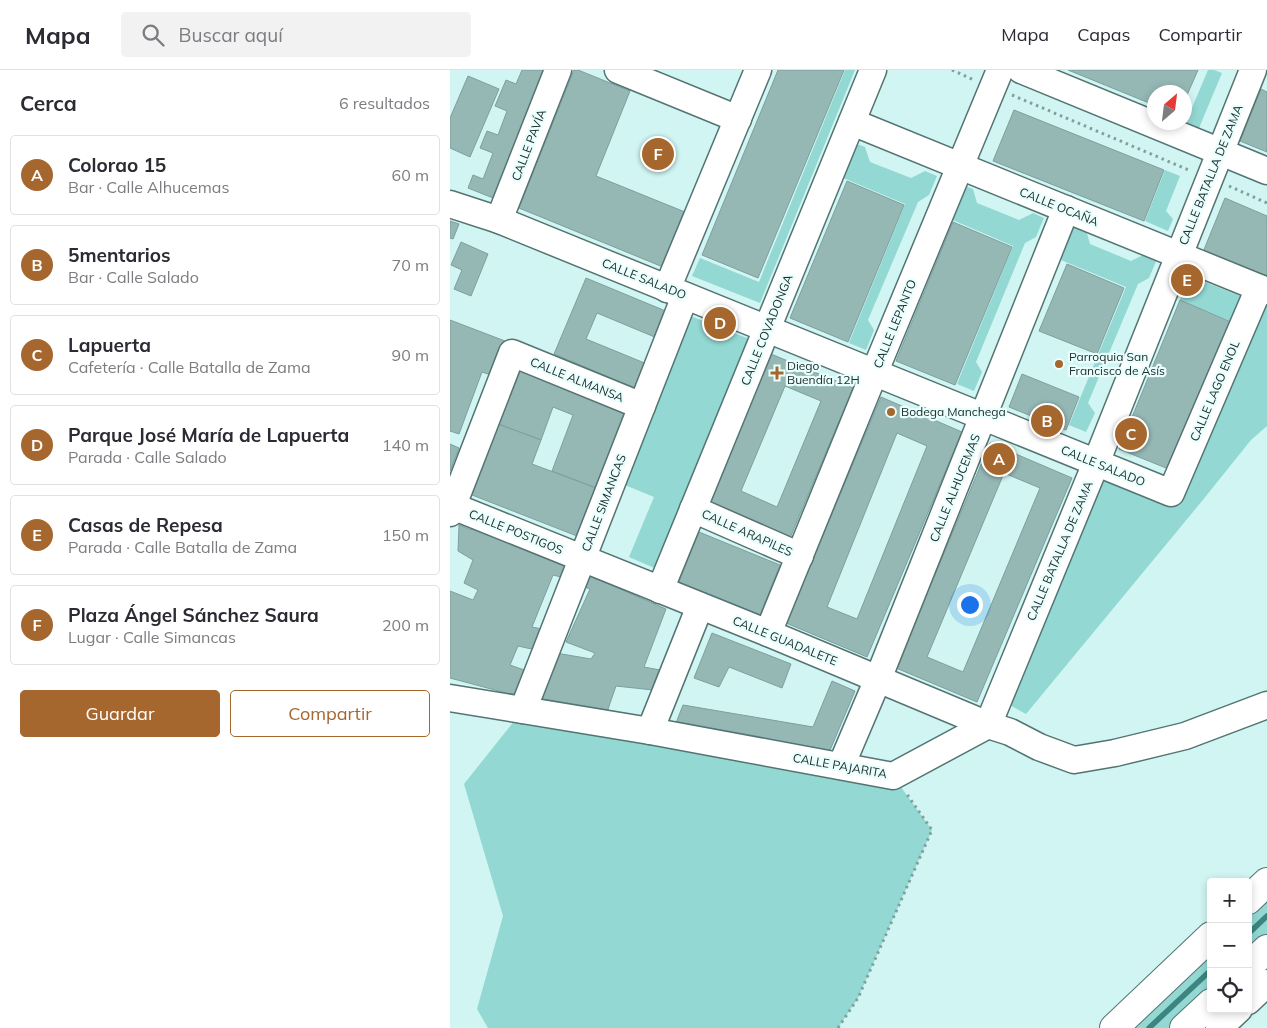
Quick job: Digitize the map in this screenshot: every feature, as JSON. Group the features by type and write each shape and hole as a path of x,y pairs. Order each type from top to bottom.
{"main road":[{"path":"1252,896 1267,882"},
{"path":"1114,1028 1207,940"},
{"path":"1252,963 1267,949"},
{"path":"1184,1028 1207,1007"}],"street":[{"name":"CALLE PAVÍA","path":"499,220 558,70"},
{"path":"618,70 738,119"},
{"name":"CALLE SIMANCAS","path":"523,710 642,406 676,292 738,119 758,70"},
{"name":"CALLE COVADONGA","path":"660,590 873,70"},
{"path":"1021,70 1267,171"},
{"name":"CALLE BATALLA DE ZAMA","path":"988,725 1096,463 1210,178 1256,72"},
{"name":"CALLE LEPANTO","path":"768,633 996,79"},
{"name":"CALLE OCAÑA","path":"852,122 1263,289"},
{"name":"CALLE SALADO","path":"450,204 499,220 1171,493"},
{"name":"CALLE ALHUCEMAS","path":"841,766 878,679 1066,209"},
{"name":"CALLE LAGO ENOL","path":"1171,493 1263,289"},
{"name":"CALLE ALMANSA","path":"451,508 512,353 642,406"},
{"name":"CALLE POSTIGOS","path":"451,508 582,558"},
{"name":"CALLE ARAPILES","path":"694,509 800,556"},
{"name":"CALLE GUADALETE","path":"582,558 988,725"},
{"path":"650,732 700,606"},
{"name":"CALLE PAJARITA","path":"450,698 893,776 988,725"},
{"path":"988,725 1010,732 1074,760 1115,753 1185,736 1267,705"},
{"path":"1252,996 1267,983"},
{"path":"1219,1028 1235,1013"}],"path":[{"path":"952,70 980,83 996,79 1120,142 1267,202"},
{"path":"838,1028 858,998 932,830 893,776"}],"shaded area":[{"path":"845,70 855,70 760,303 692,276 700,258 759,282"},
{"path":"1208,70 1222,73 1199,128 1192,125 1192,108"},
{"path":"854,143 865,147 870,162 911,178 925,171 937,176 929,195 918,202 868,320 874,330 866,350 849,343 905,204 841,177"},
{"path":"1165,170 1180,176 1166,211 1173,219 1168,231 1145,221"},
{"path":"962,185 973,189 977,203 1019,220 1033,213 1044,218 1036,237 1025,243 976,362 982,372 974,391 957,384 1013,246 948,218"},
{"path":"1074,226 1086,230 1090,244 1131,261 1145,254 1157,259 1149,278 1138,284 1088,403 1095,413 1086,432 1069,425 1126,287 1061,260"},
{"path":"1190,276 1245,298 1235,323 1180,300"},
{"path":"1263,302 1267,304 1267,426 1251,440 1026,714 1006,703 1103,477 1172,507"},
{"path":"688,315 752,340 659,570 629,557 654,497 620,483"},
{"path":"523,710 893,776 932,830 858,998 838,1028 488,1028 477,1009 503,916 464,784"},
{"path":"1267,882 1267,949 1252,963 1252,923 1252,896"},
{"path":"1207,940 1207,1007 1184,1028 1114,1028"}],"building":[{"path":"522,70 550,70 498,200 468,188 473,175 483,179 493,153 480,148 487,131 498,135 507,111 495,106 506,80 516,84"},
{"path":"574,70 630,91 596,176 685,212 663,267 519,208"},
{"path":"778,70 844,70 758,278 702,255"},
{"path":"1068,70 1198,70 1191,85 1147,85 1147,102"},
{"path":"468,76 499,89 470,157 450,148 450,118"},
{"path":"1261,89 1267,92 1267,152 1240,141"},
{"path":"1014,110 1164,170 1144,221 993,161"},
{"path":"847,181 904,205 848,342 790,318"},
{"path":"1225,198 1267,216 1267,279 1203,252"},
{"path":"450,221 459,224 453,239 450,238"},
{"path":"953,222 1012,247 955,385 896,361"},
{"path":"461,242 488,254 471,296 454,289 462,270 451,265"},
{"path":"1067,264 1124,288 1097,354 1039,331"},
{"path":"586,278 668,312 657,338 597,313 586,339 647,364 637,389 554,354"},
{"path":"1180,300 1231,322 1171,470 1119,449"},
{"path":"450,320 505,341 491,375 482,372 459,434 450,431"},
{"path":"771,354 853,388 790,538 708,504","holes":["785,386 821,401 777,507 741,491"]},
{"path":"521,368 626,409 596,488 552,471 573,415 553,407 541,440 498,424"},
{"path":"1022,374 1079,397 1066,430 1009,407"},
{"path":"881,397 962,432 867,657 786,623","holes":["897,433 927,446 857,619 827,607"]},
{"path":"498,424 541,440 532,464 596,488 577,536 472,495"},
{"path":"990,443 1072,478 977,702 896,668","holes":["1004,473 1040,488 963,672 927,657"]},
{"path":"450,444 459,448 450,471"},
{"path":"459,525 471,530 474,526 567,565 561,577 553,575 532,627 542,629 536,650 518,646 510,665 527,671 521,697 450,678 450,591 473,600 478,590 464,583 473,560 458,551"},
{"path":"699,532 780,565 760,615 679,582"},
{"path":"588,575 666,609 644,667 660,670 653,690 616,686 607,712 537,703 556,653 591,659 595,653 566,642 590,589 582,586"},
{"path":"712,633 791,664 782,688 729,667 719,687 694,678"},
{"path":"832,681 855,691 828,755 674,728 683,705 813,727"}],"waterway":[{"path":"1252,930 1267,916"},
{"path":"1149,1028 1207,974"}],"place":[{"name":"Plaza Ángel Sánchez Saura","path":"658,154"},
{"name":"Casas de Repesa","path":"1187,280"},
{"name":"Parque José María de Lapuerta","path":"720,323"},
{"name":"Parroquia San Francisco de Asís","path":"1059,364"},
{"name":"Diego Buendía 12H","path":"777,373"},
{"name":"Bodega Manchega","path":"891,412"},
{"name":"5mentarios","path":"1047,421"},
{"name":"Lapuerta","path":"1131,434"},
{"name":"Colorao 15","path":"999,459"}]}
